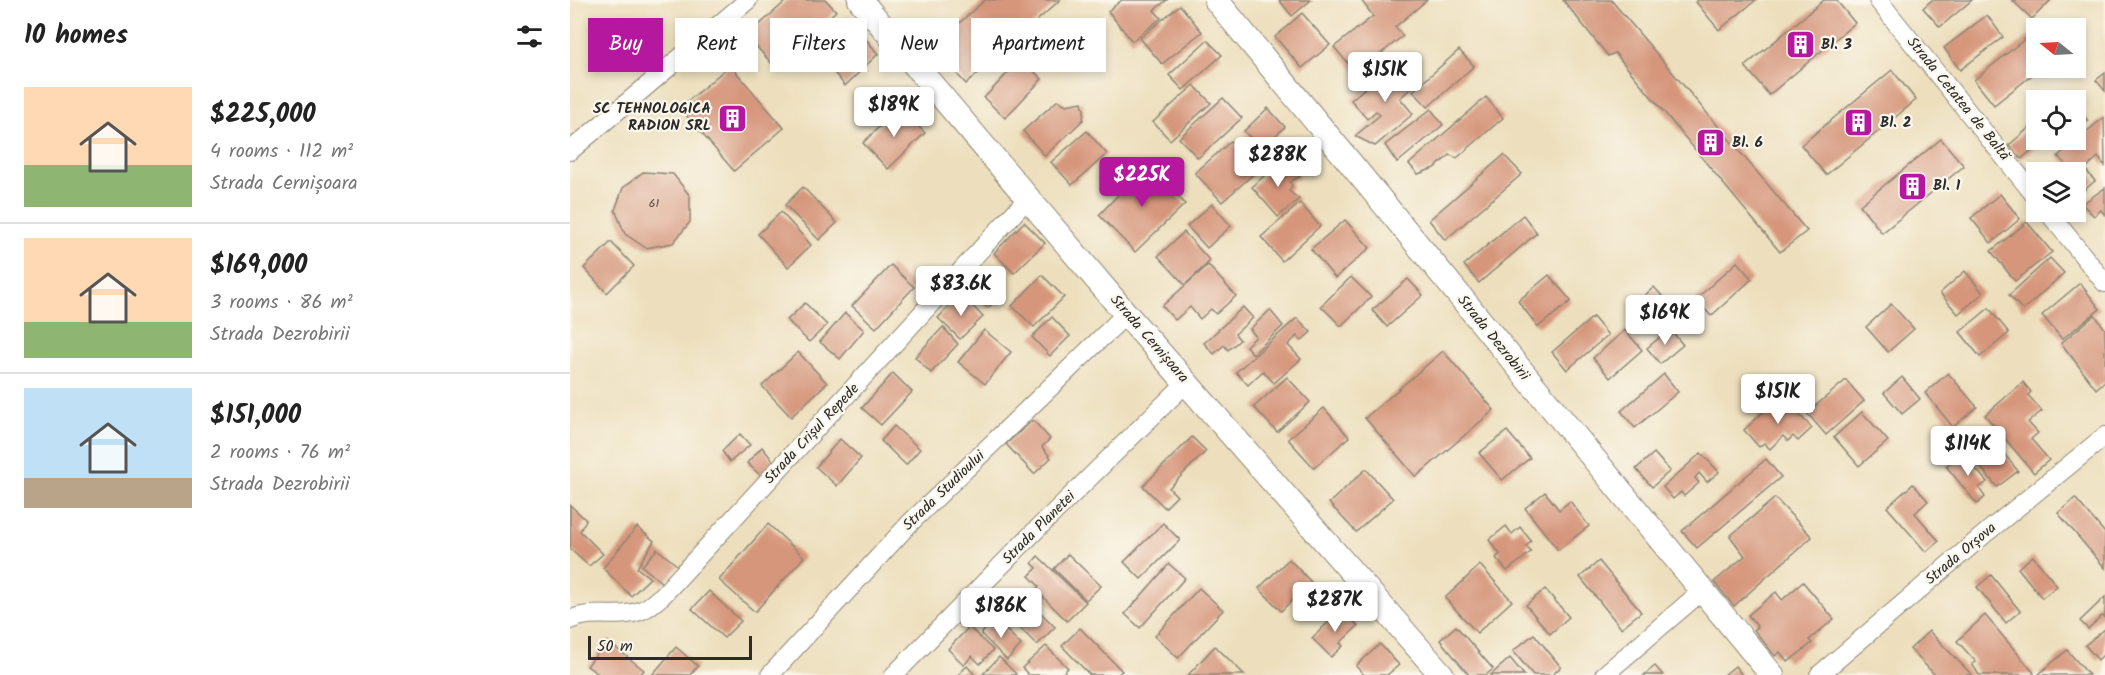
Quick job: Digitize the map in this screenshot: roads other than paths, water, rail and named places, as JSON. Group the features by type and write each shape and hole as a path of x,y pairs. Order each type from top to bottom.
{"street":[{"path":"570,151 748,0"},
{"name":"Strada Cernișoara","path":"860,0 1126,314 1442,675"},
{"name":"Strada Dezrobirii","path":"1216,0 1772,675"},
{"name":"Strada Cetatea de Baltă","path":"1878,0 2026,184"},
{"name":"Strada Crișul Repede","path":"570,620 581,615 614,616 643,610 662,596 1028,198"},
{"path":"2056,222 2105,283"},
{"name":"Strada Studioului","path":"770,675 909,524 1126,314"},
{"name":"Strada Planetei","path":"894,675 1031,535 1186,383"},
{"name":"Strada Orșova","path":"1818,675 2105,436"},
{"path":"1604,675 1702,591"}],"place":[{"name":"Bl. 3","path":"1800,45"},
{"name":"SC TEHNOLOGICA RADION SRL","path":"732,118"},
{"name":"Bl. 2","path":"1859,123"},
{"name":"Bl. 6","path":"1711,143"},
{"name":"Bl. 1","path":"1912,186"}]}
